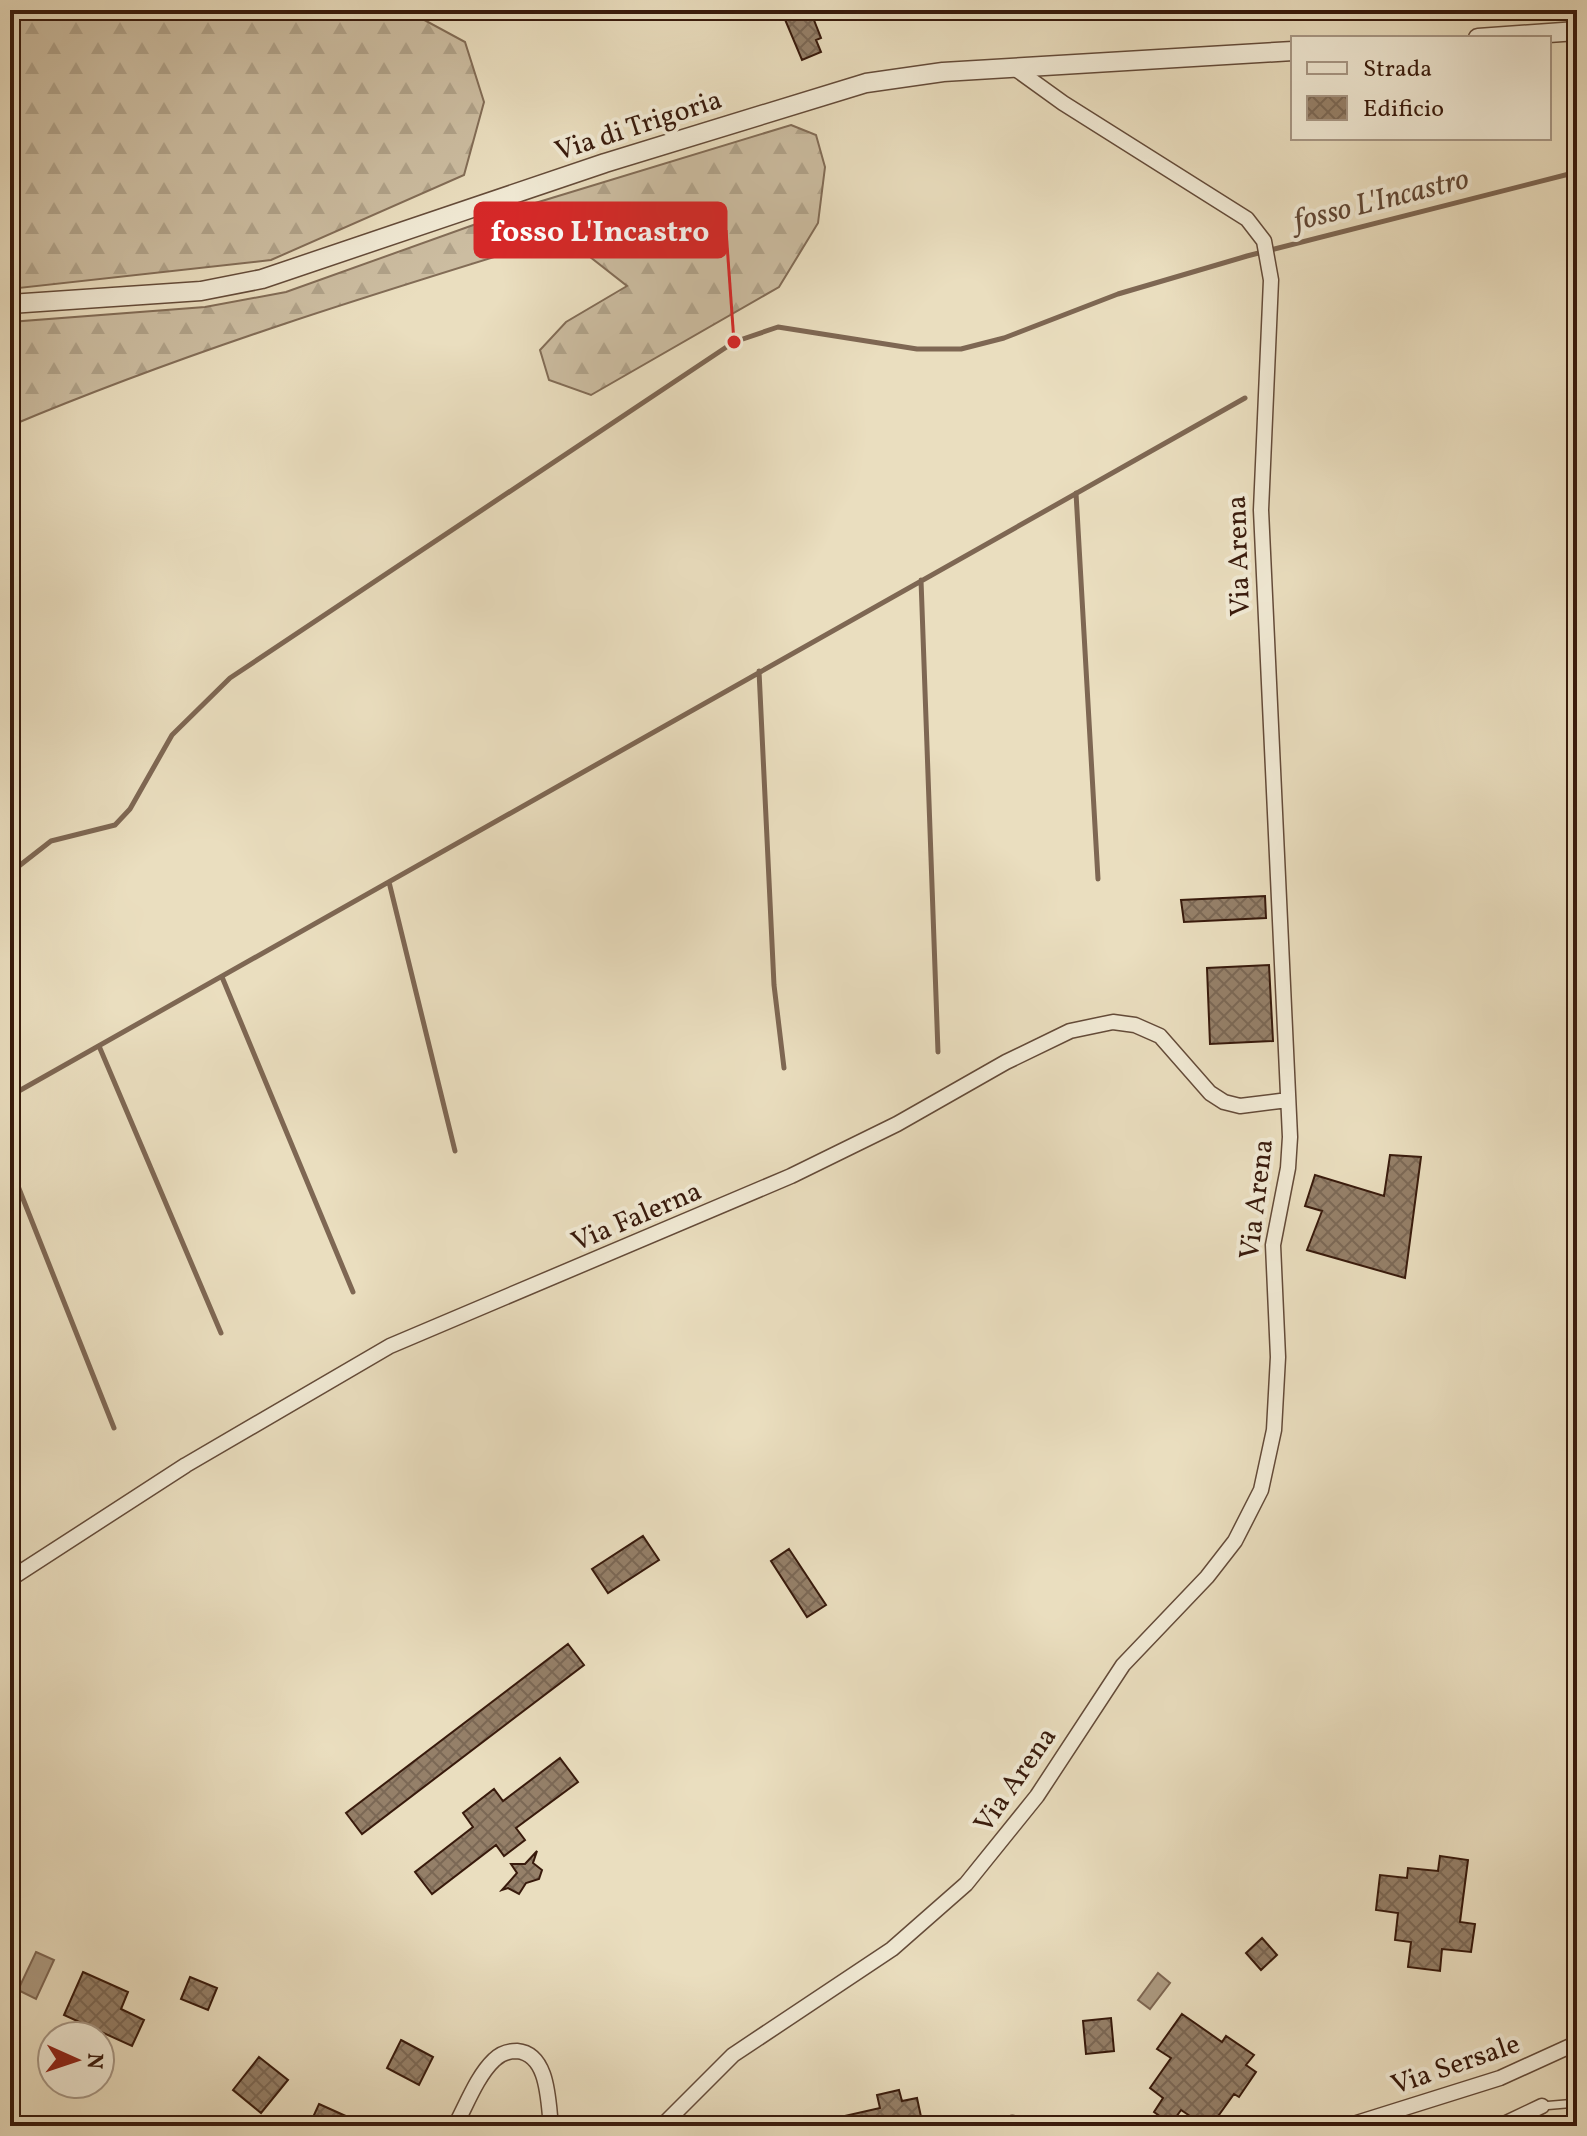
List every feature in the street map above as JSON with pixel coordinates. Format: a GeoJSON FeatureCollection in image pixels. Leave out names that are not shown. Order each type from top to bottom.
{"type":"FeatureCollection","features":[{"type":"Feature","properties":{"kind":"street"},"geometry":{"type":"LineString","coordinates":[[1506,36],[1577,31]]}},
{"type":"Feature","properties":{"kind":"street","name":"Via di Trigoria"},"geometry":{"type":"LineString","coordinates":[[10,304],[201,291],[262,279],[605,163],[866,83],[1013,66],[1291,51]]}},
{"type":"Feature","properties":{"kind":"street","name":"Via Arena"},"geometry":{"type":"LineString","coordinates":[[662,2126],[733,2055],[892,1949],[966,1884],[1037,1796],[1123,1665],[1207,1577],[1248,1520],[1265,1478],[1277,1406],[1273,1245],[1289,1160],[1261,510],[1271,269],[1260,232],[1247,219],[1063,103],[1013,66]]}},
{"type":"Feature","properties":{"kind":"street","name":"Via Falerna"},"geometry":{"type":"LineString","coordinates":[[10,1579],[186,1465],[390,1346],[791,1176],[897,1124],[1006,1062],[1070,1031],[1113,1022],[1135,1025],[1160,1036],[1210,1093],[1224,1102],[1240,1106],[1288,1100]]}},
{"type":"Feature","properties":{"kind":"street","name":"Via Sersale"},"geometry":{"type":"LineString","coordinates":[[1347,2126],[1500,2078],[1577,2043]]}},
{"type":"Feature","properties":{"kind":"street"},"geometry":{"type":"LineString","coordinates":[[455,2126],[489,2066],[498,2057],[513,2051],[528,2054],[541,2069],[551,2126]]}},
{"type":"Feature","properties":{"kind":"street"},"geometry":{"type":"LineString","coordinates":[[1500,2126],[1542,2106]]}},
{"type":"Feature","properties":{"kind":"lane"},"geometry":{"type":"LineString","coordinates":[[1542,2106],[1577,2103]]}},
{"type":"Feature","properties":{"kind":"green space"},"geometry":{"type":"Polygon","coordinates":[[[10,10],[406,10],[465,42],[484,102],[464,175],[271,260],[10,289],[10,10]]]}},
{"type":"Feature","properties":{"kind":"green space"},"geometry":{"type":"Polygon","coordinates":[[[791,125],[816,135],[825,167],[818,223],[779,287],[591,395],[549,380],[540,350],[566,322],[627,286],[585,253],[572,233],[218,346],[10,426],[10,322],[205,307],[286,292],[532,204],[791,125]]]}},
{"type":"Feature","properties":{"kind":"shaded area"},"geometry":{"type":"Polygon","coordinates":[[[36,1952],[54,1960],[36,1999],[18,1990],[36,1952]]]}},
{"type":"Feature","properties":{"kind":"shaded area"},"geometry":{"type":"Polygon","coordinates":[[[1158,1973],[1170,1983],[1150,2009],[1138,2000],[1158,1973]]]}},
{"type":"Feature","properties":{"kind":"building"},"geometry":{"type":"Polygon","coordinates":[[[781,10],[810,10],[821,38],[816,40],[821,52],[802,60],[781,10]]]}},
{"type":"Feature","properties":{"kind":"building"},"geometry":{"type":"Polygon","coordinates":[[[1265,896],[1266,918],[1184,922],[1181,900],[1265,896]]]}},
{"type":"Feature","properties":{"kind":"building"},"geometry":{"type":"Polygon","coordinates":[[[1269,965],[1273,1041],[1210,1044],[1207,968],[1269,965]]]}},
{"type":"Feature","properties":{"kind":"building"},"geometry":{"type":"Polygon","coordinates":[[[1390,1155],[1421,1157],[1405,1278],[1307,1250],[1322,1211],[1305,1206],[1315,1175],[1384,1196],[1390,1155]]]}},
{"type":"Feature","properties":{"kind":"building"},"geometry":{"type":"Polygon","coordinates":[[[643,1536],[659,1560],[608,1593],[592,1569],[643,1536]]]}},
{"type":"Feature","properties":{"kind":"building"},"geometry":{"type":"Polygon","coordinates":[[[789,1549],[826,1605],[807,1617],[771,1561],[789,1549]]]}},
{"type":"Feature","properties":{"kind":"building"},"geometry":{"type":"Polygon","coordinates":[[[568,1644],[584,1665],[362,1834],[346,1813],[568,1644]]]}},
{"type":"Feature","properties":{"kind":"building"},"geometry":{"type":"Polygon","coordinates":[[[560,1758],[578,1782],[516,1828],[525,1840],[504,1856],[496,1845],[432,1894],[415,1872],[473,1827],[463,1813],[494,1789],[503,1801],[560,1758]]]}},
{"type":"Feature","properties":{"kind":"building"},"geometry":{"type":"Polygon","coordinates":[[[537,1851],[533,1863],[542,1870],[539,1879],[526,1883],[519,1894],[508,1888],[502,1890],[517,1873],[511,1864],[525,1864],[537,1851]]]}},
{"type":"Feature","properties":{"kind":"building"},"geometry":{"type":"Polygon","coordinates":[[[1440,1856],[1468,1860],[1460,1922],[1475,1924],[1471,1952],[1442,1949],[1440,1971],[1408,1967],[1411,1942],[1395,1940],[1398,1913],[1376,1910],[1380,1875],[1407,1878],[1408,1868],[1438,1871],[1440,1856]]]}},
{"type":"Feature","properties":{"kind":"building"},"geometry":{"type":"Polygon","coordinates":[[[1262,1938],[1277,1955],[1261,1970],[1246,1953],[1262,1938]]]}},
{"type":"Feature","properties":{"kind":"building"},"geometry":{"type":"Polygon","coordinates":[[[83,1972],[128,1992],[121,2009],[144,2020],[132,2046],[116,2039],[116,2020],[75,2020],[64,2015],[83,1972]]]}},
{"type":"Feature","properties":{"kind":"building"},"geometry":{"type":"Polygon","coordinates":[[[190,1977],[217,1988],[208,2010],[181,1999],[190,1977]]]}},
{"type":"Feature","properties":{"kind":"building"},"geometry":{"type":"Polygon","coordinates":[[[1182,2014],[1222,2042],[1226,2036],[1254,2055],[1246,2065],[1256,2072],[1239,2097],[1234,2094],[1211,2126],[1205,2126],[1181,2110],[1171,2124],[1154,2112],[1163,2098],[1150,2088],[1171,2058],[1157,2049],[1182,2014]]]}},
{"type":"Feature","properties":{"kind":"building"},"geometry":{"type":"Polygon","coordinates":[[[1111,2018],[1114,2051],[1086,2054],[1083,2021],[1111,2018]]]}},
{"type":"Feature","properties":{"kind":"building"},"geometry":{"type":"Polygon","coordinates":[[[401,2040],[433,2057],[419,2085],[387,2068],[401,2040]]]}},
{"type":"Feature","properties":{"kind":"building"},"geometry":{"type":"Polygon","coordinates":[[[259,2057],[288,2080],[261,2113],[233,2090],[259,2057]]]}},
{"type":"Feature","properties":{"kind":"building"},"geometry":{"type":"Polygon","coordinates":[[[899,2090],[902,2101],[917,2098],[923,2126],[828,2126],[827,2120],[880,2108],[877,2095],[899,2090]]]}},
{"type":"Feature","properties":{"kind":"building"},"geometry":{"type":"Polygon","coordinates":[[[319,2104],[368,2126],[309,2126],[319,2104]]]}},
{"type":"Feature","properties":{"kind":"waterway"},"geometry":{"type":"LineString","coordinates":[[1122,13],[1126,10]]}},
{"type":"Feature","properties":{"kind":"waterway","name":"fosso L'Incastro"},"geometry":{"type":"LineString","coordinates":[[10,873],[51,841],[115,825],[130,809],[172,735],[230,678],[734,342],[778,327],[917,349],[961,349],[1004,338],[1118,294],[1247,256],[1577,172]]}},
{"type":"Feature","properties":{"kind":"waterway"},"geometry":{"type":"LineString","coordinates":[[10,1096],[1245,398]]}},
{"type":"Feature","properties":{"kind":"waterway"},"geometry":{"type":"LineString","coordinates":[[1076,493],[1098,879]]}},
{"type":"Feature","properties":{"kind":"waterway"},"geometry":{"type":"LineString","coordinates":[[921,580],[938,1052]]}},
{"type":"Feature","properties":{"kind":"waterway"},"geometry":{"type":"LineString","coordinates":[[759,671],[774,985],[784,1068]]}},
{"type":"Feature","properties":{"kind":"waterway"},"geometry":{"type":"LineString","coordinates":[[389,882],[455,1151]]}},
{"type":"Feature","properties":{"kind":"waterway"},"geometry":{"type":"LineString","coordinates":[[222,977],[353,1292]]}},
{"type":"Feature","properties":{"kind":"waterway"},"geometry":{"type":"LineString","coordinates":[[99,1046],[221,1333]]}},
{"type":"Feature","properties":{"kind":"waterway"},"geometry":{"type":"LineString","coordinates":[[10,1166],[114,1428]]}},
{"type":"Feature","properties":{"kind":"waterway"},"geometry":{"type":"LineString","coordinates":[[10,1503],[16,1520]]}},
{"type":"Feature","properties":{"kind":"place","name":"fosso L'Incastro"},"geometry":{"type":"Point","coordinates":[734,342]}}]}
